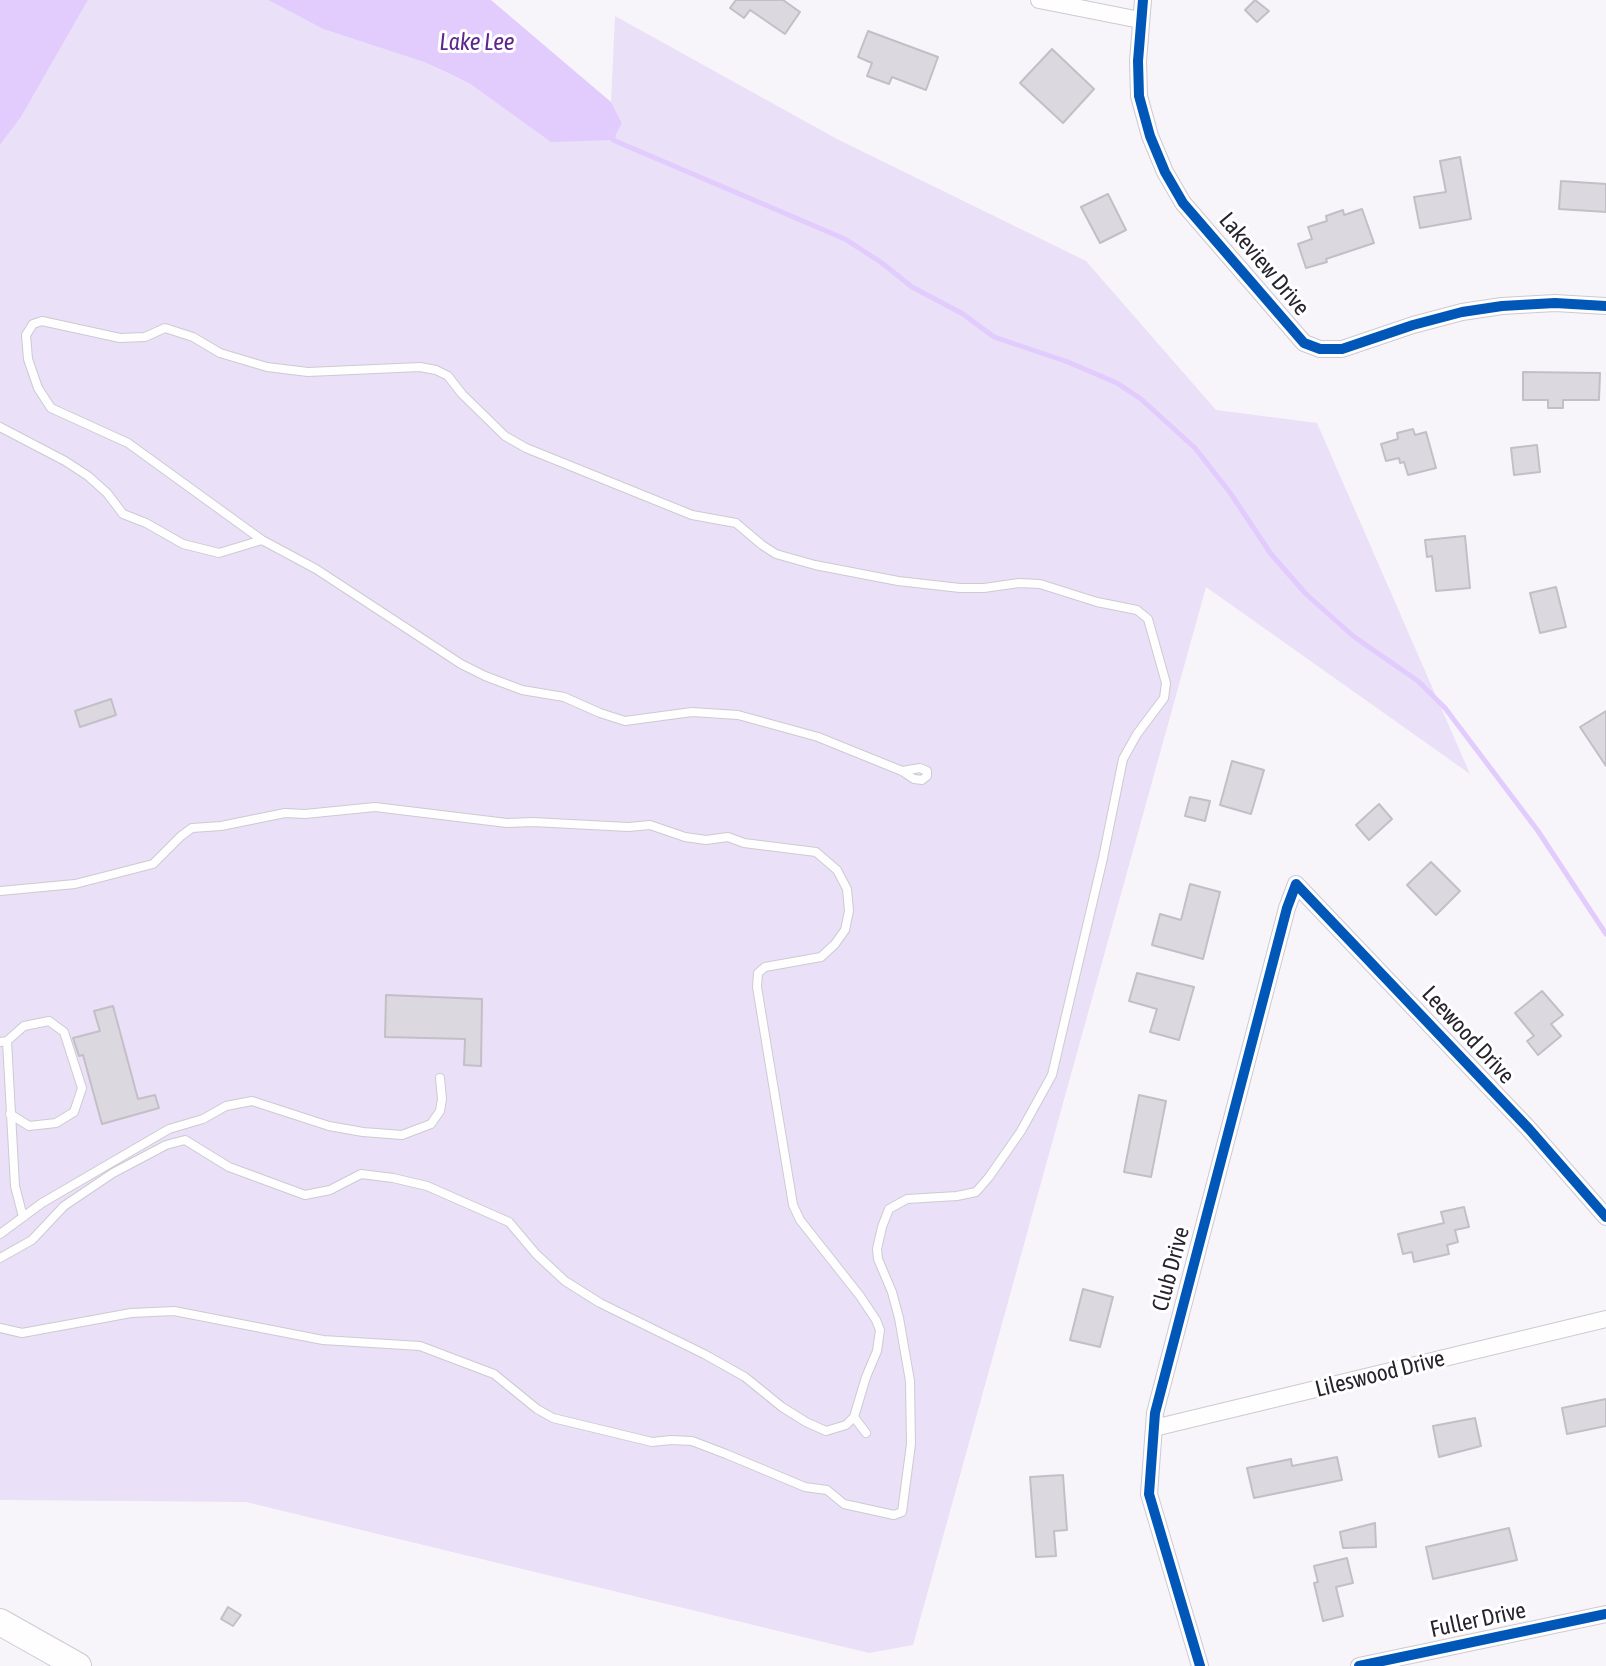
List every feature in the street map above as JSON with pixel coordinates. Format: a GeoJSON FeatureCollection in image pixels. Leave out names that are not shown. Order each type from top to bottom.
{"type":"FeatureCollection","features":[{"type":"Feature","properties":{"kind":"highway"},"geometry":{"type":"LineString","coordinates":[[0,1622],[63,1660]]}},
{"type":"Feature","properties":{"kind":"street"},"geometry":{"type":"LineString","coordinates":[[1039,0],[1140,20]]}},
{"type":"Feature","properties":{"kind":"street","name":"Lakeview Drive"},"geometry":{"type":"LineString","coordinates":[[1143,0],[1140,20],[1139,96],[1150,136],[1165,172],[1183,203],[1304,343],[1320,349],[1342,349],[1450,315],[1502,306],[1555,303],[1606,306]]}},
{"type":"Feature","properties":{"kind":"street","name":"Leewood Drive"},"geometry":{"type":"LineString","coordinates":[[1296,884],[1529,1129],[1606,1217]]}},
{"type":"Feature","properties":{"kind":"street","name":"Club Drive"},"geometry":{"type":"LineString","coordinates":[[1200,1666],[1149,1494],[1154,1428],[1287,908],[1296,884]]}},
{"type":"Feature","properties":{"kind":"street","name":"Lileswood Drive"},"geometry":{"type":"LineString","coordinates":[[1154,1428],[1606,1319]]}},
{"type":"Feature","properties":{"kind":"street","name":"Fuller Drive"},"geometry":{"type":"LineString","coordinates":[[1359,1666],[1606,1615]]}},
{"type":"Feature","properties":{"kind":"lane"},"geometry":{"type":"LineString","coordinates":[[0,1328],[22,1334],[131,1313],[174,1311],[323,1340],[420,1346],[494,1374],[537,1409],[553,1418],[652,1442],[692,1441],[805,1488],[827,1490],[844,1504],[894,1515],[902,1512],[908,1475],[911,1400],[900,1318],[878,1259],[877,1249],[882,1227],[889,1209],[907,1199],[976,1192],[1021,1131],[1052,1075],[1123,760],[1137,734],[1164,698],[1166,683],[1148,619],[1137,610],[1097,602],[1040,584],[960,588],[910,583],[815,565],[776,554],[736,523],[692,515],[526,448],[505,436],[462,394],[448,376],[436,370],[420,367],[308,372],[267,367],[220,353],[193,337],[165,328],[145,337],[120,338],[42,321],[33,324],[26,335],[28,359],[38,388],[51,408],[128,443],[262,540],[316,569],[461,664],[510,685],[564,697],[625,721],[692,712],[738,715],[818,737],[902,771]]}},
{"type":"Feature","properties":{"kind":"lane"},"geometry":{"type":"LineString","coordinates":[[0,427],[88,476],[107,493],[122,514],[146,523],[183,544],[219,553],[262,540]]}},
{"type":"Feature","properties":{"kind":"lane"},"geometry":{"type":"LineString","coordinates":[[0,891],[75,884],[153,864],[192,828],[285,813],[305,814],[374,807],[507,823],[628,827],[650,825],[685,837],[706,840],[728,837],[744,843],[816,852],[837,870],[847,889],[849,911],[845,930],[821,957],[765,967],[758,973],[757,987],[793,1205],[800,1220],[860,1296],[880,1330],[877,1351],[854,1417],[846,1425],[826,1431],[782,1407],[745,1377],[600,1303],[565,1281],[536,1254],[509,1222],[427,1186],[393,1178],[361,1174],[330,1190],[304,1195],[229,1167],[185,1140],[166,1144],[113,1173],[64,1206],[32,1240],[0,1258]]}},
{"type":"Feature","properties":{"kind":"lane"},"geometry":{"type":"LineString","coordinates":[[10,1114],[29,1126],[56,1124],[74,1112],[82,1088],[64,1032],[49,1021],[24,1026],[4,1042],[15,1186],[23,1217]]}},
{"type":"Feature","properties":{"kind":"lane"},"geometry":{"type":"LineString","coordinates":[[0,1234],[42,1203],[169,1129],[203,1119],[226,1106],[252,1101],[329,1126],[402,1135],[431,1124],[440,1111],[440,1078]]}},
{"type":"Feature","properties":{"kind":"lane"},"geometry":{"type":"LineString","coordinates":[[854,1417],[866,1433]]}},
{"type":"Feature","properties":{"kind":"shaded area"},"geometry":{"type":"Polygon","coordinates":[[[88,0],[268,0],[323,29],[424,62],[472,85],[613,140],[622,123],[611,102],[615,16],[837,139],[1086,261],[1216,410],[1317,423],[1470,774],[1206,587],[913,1645],[869,1653],[246,1502],[0,1500],[0,145],[21,117],[88,0]]]}},
{"type":"Feature","properties":{"kind":"water"},"geometry":{"type":"Polygon","coordinates":[[[0,0],[88,0],[21,117],[0,145],[0,0]]]}},
{"type":"Feature","properties":{"kind":"water","name":"Lake Lee"},"geometry":{"type":"Polygon","coordinates":[[[268,0],[491,0],[611,102],[622,123],[613,140],[551,142],[472,85],[424,62],[323,29],[268,0]]]}},
{"type":"Feature","properties":{"kind":"building"},"geometry":{"type":"Polygon","coordinates":[[[736,0],[783,0],[800,12],[785,34],[750,10],[744,18],[730,8],[736,0]]]}},
{"type":"Feature","properties":{"kind":"building"},"geometry":{"type":"Polygon","coordinates":[[[1255,0],[1269,11],[1257,22],[1245,10],[1255,0]]]}},
{"type":"Feature","properties":{"kind":"building"},"geometry":{"type":"Polygon","coordinates":[[[868,31],[938,57],[926,90],[892,77],[889,84],[867,76],[872,63],[858,57],[868,31]]]}},
{"type":"Feature","properties":{"kind":"building"},"geometry":{"type":"Polygon","coordinates":[[[1052,49],[1094,89],[1063,123],[1020,83],[1052,49]]]}},
{"type":"Feature","properties":{"kind":"building"},"geometry":{"type":"Polygon","coordinates":[[[1460,157],[1471,219],[1420,228],[1414,197],[1446,192],[1440,161],[1460,157]]]}},
{"type":"Feature","properties":{"kind":"building"},"geometry":{"type":"Polygon","coordinates":[[[1561,181],[1606,184],[1606,212],[1559,209],[1561,181]]]}},
{"type":"Feature","properties":{"kind":"building"},"geometry":{"type":"Polygon","coordinates":[[[1108,194],[1126,230],[1100,243],[1081,207],[1108,194]]]}},
{"type":"Feature","properties":{"kind":"building"},"geometry":{"type":"Polygon","coordinates":[[[1362,209],[1374,243],[1306,268],[1298,244],[1312,239],[1308,227],[1327,221],[1326,216],[1343,210],[1344,215],[1362,209]]]}},
{"type":"Feature","properties":{"kind":"building"},"geometry":{"type":"Polygon","coordinates":[[[1523,372],[1600,373],[1599,400],[1563,400],[1563,408],[1548,408],[1548,400],[1523,400],[1523,372]]]}},
{"type":"Feature","properties":{"kind":"building"},"geometry":{"type":"Polygon","coordinates":[[[1413,429],[1415,435],[1426,432],[1436,468],[1408,475],[1404,462],[1400,463],[1399,458],[1386,461],[1381,444],[1398,439],[1397,433],[1413,429]]]}},
{"type":"Feature","properties":{"kind":"building"},"geometry":{"type":"Polygon","coordinates":[[[1537,445],[1540,472],[1514,475],[1511,448],[1537,445]]]}},
{"type":"Feature","properties":{"kind":"building"},"geometry":{"type":"Polygon","coordinates":[[[1465,536],[1470,588],[1436,591],[1432,556],[1427,557],[1425,540],[1465,536]]]}},
{"type":"Feature","properties":{"kind":"building"},"geometry":{"type":"Polygon","coordinates":[[[1556,587],[1566,627],[1540,633],[1530,593],[1556,587]]]}},
{"type":"Feature","properties":{"kind":"building"},"geometry":{"type":"Polygon","coordinates":[[[111,699],[116,715],[80,727],[75,711],[111,699]]]}},
{"type":"Feature","properties":{"kind":"building"},"geometry":{"type":"Polygon","coordinates":[[[1606,711],[1606,766],[1580,727],[1606,711]]]}},
{"type":"Feature","properties":{"kind":"building"},"geometry":{"type":"Polygon","coordinates":[[[1232,761],[1264,770],[1251,814],[1220,805],[1232,761]]]}},
{"type":"Feature","properties":{"kind":"building"},"geometry":{"type":"Polygon","coordinates":[[[1190,797],[1210,801],[1205,821],[1185,816],[1190,797]]]}},
{"type":"Feature","properties":{"kind":"building"},"geometry":{"type":"Polygon","coordinates":[[[1379,804],[1392,819],[1369,840],[1356,825],[1379,804]]]}},
{"type":"Feature","properties":{"kind":"building"},"geometry":{"type":"Polygon","coordinates":[[[1431,862],[1460,891],[1436,915],[1407,885],[1431,862]]]}},
{"type":"Feature","properties":{"kind":"building"},"geometry":{"type":"Polygon","coordinates":[[[1190,884],[1220,892],[1203,959],[1152,945],[1160,914],[1181,920],[1190,884]]]}},
{"type":"Feature","properties":{"kind":"building"},"geometry":{"type":"Polygon","coordinates":[[[1137,973],[1194,987],[1179,1040],[1150,1032],[1157,1009],[1129,1001],[1137,973]]]}},
{"type":"Feature","properties":{"kind":"building"},"geometry":{"type":"Polygon","coordinates":[[[1542,991],[1563,1015],[1551,1024],[1561,1036],[1538,1055],[1527,1041],[1534,1036],[1515,1013],[1542,991]]]}},
{"type":"Feature","properties":{"kind":"building"},"geometry":{"type":"Polygon","coordinates":[[[386,995],[482,999],[481,1066],[464,1065],[465,1039],[385,1037],[386,995]]]}},
{"type":"Feature","properties":{"kind":"building"},"geometry":{"type":"Polygon","coordinates":[[[113,1006],[138,1099],[155,1095],[159,1108],[102,1124],[83,1055],[79,1056],[73,1038],[100,1031],[94,1011],[113,1006]]]}},
{"type":"Feature","properties":{"kind":"building"},"geometry":{"type":"Polygon","coordinates":[[[1139,1095],[1166,1101],[1151,1177],[1124,1172],[1139,1095]]]}},
{"type":"Feature","properties":{"kind":"building"},"geometry":{"type":"Polygon","coordinates":[[[1464,1207],[1469,1227],[1455,1230],[1458,1242],[1447,1245],[1449,1254],[1414,1262],[1412,1252],[1403,1254],[1398,1234],[1444,1223],[1441,1212],[1464,1207]]]}},
{"type":"Feature","properties":{"kind":"building"},"geometry":{"type":"Polygon","coordinates":[[[1083,1289],[1113,1297],[1100,1347],[1070,1340],[1083,1289]]]}},
{"type":"Feature","properties":{"kind":"building"},"geometry":{"type":"Polygon","coordinates":[[[1606,1399],[1606,1426],[1567,1434],[1562,1408],[1606,1399]]]}},
{"type":"Feature","properties":{"kind":"building"},"geometry":{"type":"Polygon","coordinates":[[[1475,1418],[1481,1446],[1439,1457],[1433,1426],[1475,1418]]]}},
{"type":"Feature","properties":{"kind":"building"},"geometry":{"type":"Polygon","coordinates":[[[1337,1457],[1342,1480],[1254,1498],[1247,1468],[1291,1459],[1292,1466],[1337,1457]]]}},
{"type":"Feature","properties":{"kind":"building"},"geometry":{"type":"Polygon","coordinates":[[[1063,1475],[1067,1530],[1054,1531],[1056,1556],[1036,1557],[1030,1477],[1063,1475]]]}},
{"type":"Feature","properties":{"kind":"building"},"geometry":{"type":"Polygon","coordinates":[[[1375,1523],[1376,1547],[1343,1548],[1340,1532],[1375,1523]]]}},
{"type":"Feature","properties":{"kind":"building"},"geometry":{"type":"Polygon","coordinates":[[[1509,1528],[1517,1560],[1433,1579],[1426,1547],[1509,1528]]]}},
{"type":"Feature","properties":{"kind":"building"},"geometry":{"type":"Polygon","coordinates":[[[1347,1558],[1353,1583],[1336,1587],[1343,1616],[1323,1621],[1314,1583],[1318,1582],[1314,1566],[1347,1558]]]}},
{"type":"Feature","properties":{"kind":"building"},"geometry":{"type":"Polygon","coordinates":[[[228,1607],[241,1615],[233,1626],[221,1619],[228,1607]]]}},
{"type":"Feature","properties":{"kind":"waterway"},"geometry":{"type":"LineString","coordinates":[[613,136],[613,140],[845,239],[912,287],[963,314],[994,337],[1068,362],[1117,383],[1141,399],[1195,448],[1231,494],[1271,554],[1306,594],[1353,636],[1418,681],[1445,708],[1538,831],[1606,934]]}},
{"type":"Feature","properties":{"kind":"cycle path"},"geometry":{"type":"LineString","coordinates":[[1143,0],[1138,61],[1139,96],[1150,136],[1165,172],[1183,203],[1304,343],[1320,349],[1342,349],[1413,325],[1462,312],[1502,306],[1555,303],[1606,306]]}},
{"type":"Feature","properties":{"kind":"cycle path"},"geometry":{"type":"LineString","coordinates":[[1200,1666],[1149,1494],[1155,1413],[1287,908],[1296,884],[1529,1129],[1606,1217]]}},
{"type":"Feature","properties":{"kind":"cycle path"},"geometry":{"type":"LineString","coordinates":[[1359,1666],[1606,1614]]}}]}
